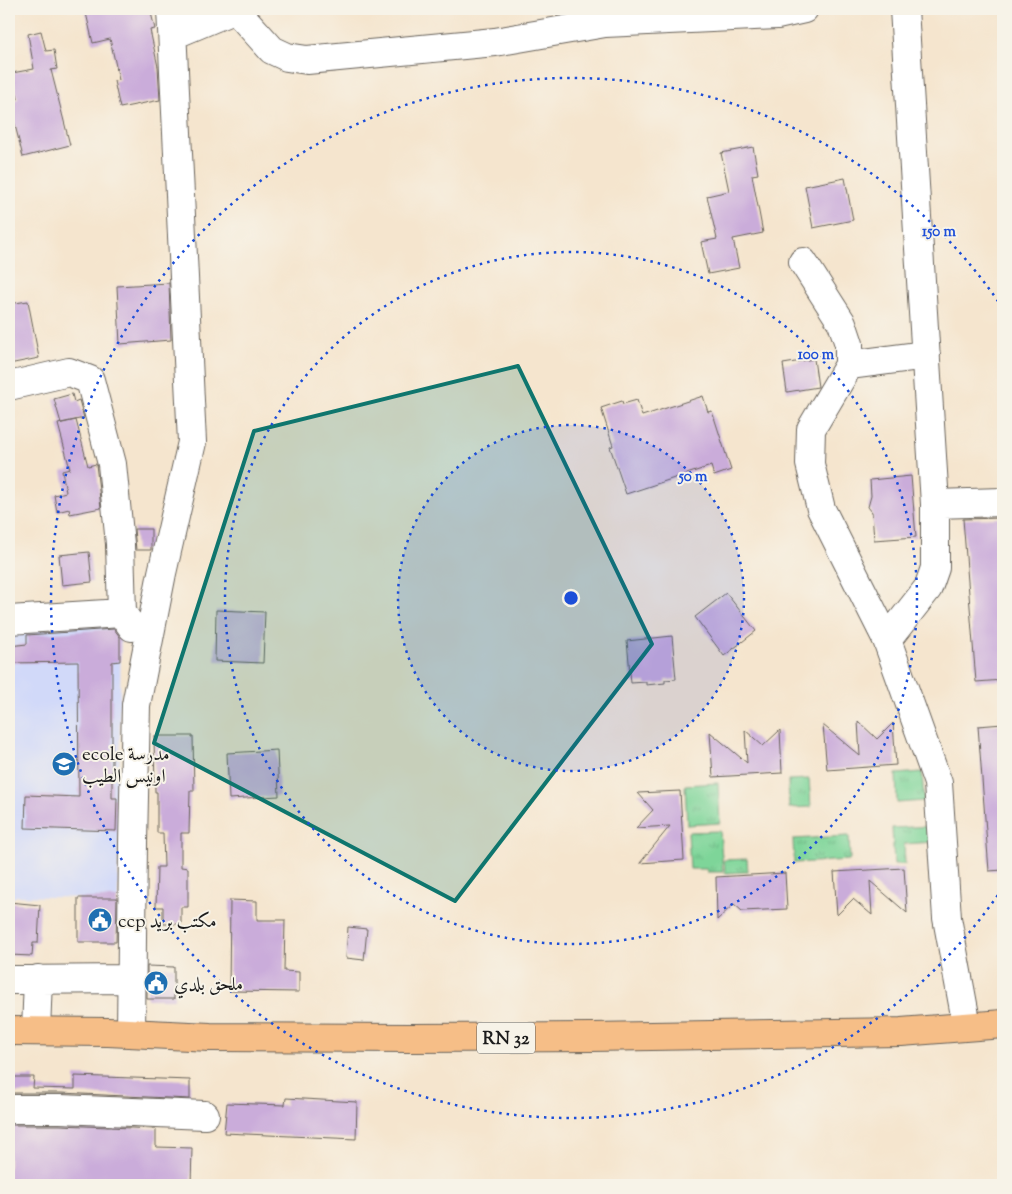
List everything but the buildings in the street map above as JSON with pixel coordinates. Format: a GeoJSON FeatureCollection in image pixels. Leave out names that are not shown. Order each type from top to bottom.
{"type":"FeatureCollection","features":[{"type":"Feature","properties":{"kind":"main road","name":"RN 32"},"geometry":{"type":"LineString","coordinates":[[9,1032],[131,1033],[210,1037],[562,1037],[901,1032],[1003,1024]]}},
{"type":"Feature","properties":{"kind":"street"},"geometry":{"type":"LineString","coordinates":[[131,1033],[136,705],[162,573],[192,442],[172,22],[237,9],[272,50],[287,57],[307,60],[495,42],[605,23],[777,14],[804,9]]}},
{"type":"Feature","properties":{"kind":"street"},"geometry":{"type":"LineString","coordinates":[[887,640],[928,588],[935,568],[936,504],[904,9]]}},
{"type":"Feature","properties":{"kind":"street"},"geometry":{"type":"LineString","coordinates":[[803,262],[842,323],[849,344],[849,365],[811,429],[810,464],[821,508],[887,640],[938,783],[947,918],[967,1026]]}},
{"type":"Feature","properties":{"kind":"street"},"geometry":{"type":"LineString","coordinates":[[849,365],[926,355]]}},
{"type":"Feature","properties":{"kind":"street"},"geometry":{"type":"LineString","coordinates":[[9,386],[69,372],[90,380],[112,464],[120,544],[122,613],[146,651]]}},
{"type":"Feature","properties":{"kind":"street"},"geometry":{"type":"LineString","coordinates":[[936,504],[1003,502]]}},
{"type":"Feature","properties":{"kind":"street"},"geometry":{"type":"LineString","coordinates":[[9,620],[122,613]]}},
{"type":"Feature","properties":{"kind":"street"},"geometry":{"type":"LineString","coordinates":[[9,980],[38,978],[131,979]]}},
{"type":"Feature","properties":{"kind":"street"},"geometry":{"type":"LineString","coordinates":[[36,1031],[38,978]]}},
{"type":"Feature","properties":{"kind":"street"},"geometry":{"type":"LineString","coordinates":[[9,1109],[205,1114]]}},
{"type":"Feature","properties":{"kind":"highlighted area"},"geometry":{"type":"Polygon","coordinates":[[[518,366],[652,644],[455,901],[154,743],[254,431],[518,366]]]}},
{"type":"Feature","properties":{"kind":"shaded area","name":"ecole مدرسة اونيس الطيب"},"geometry":{"type":"Polygon","coordinates":[[[121,622],[118,899],[17,896],[9,900],[9,632],[121,622]]]}},
{"type":"Feature","properties":{"kind":"green space"},"geometry":{"type":"Polygon","coordinates":[[[922,772],[924,801],[897,803],[896,774],[922,772]]]}},
{"type":"Feature","properties":{"kind":"green space"},"geometry":{"type":"Polygon","coordinates":[[[809,779],[811,807],[789,808],[788,780],[809,779]]]}},
{"type":"Feature","properties":{"kind":"green space"},"geometry":{"type":"Polygon","coordinates":[[[718,783],[720,823],[687,825],[685,785],[718,783]]]}},
{"type":"Feature","properties":{"kind":"green space"},"geometry":{"type":"Polygon","coordinates":[[[933,826],[934,842],[904,844],[905,864],[894,864],[892,828],[933,826]]]}},
{"type":"Feature","properties":{"kind":"green space"},"geometry":{"type":"Polygon","coordinates":[[[720,831],[723,872],[690,869],[688,832],[720,831]]]}},
{"type":"Feature","properties":{"kind":"green space"},"geometry":{"type":"Polygon","coordinates":[[[849,836],[850,860],[794,863],[793,839],[849,836]]]}},
{"type":"Feature","properties":{"kind":"green space"},"geometry":{"type":"Polygon","coordinates":[[[747,859],[748,872],[725,873],[724,860],[747,859]]]}},
{"type":"Feature","properties":{"kind":"place","name":"ecole مدرسة اونيس الطيب"},"geometry":{"type":"Point","coordinates":[64,764]}},
{"type":"Feature","properties":{"kind":"place","name":"ccp مكتب بريد"},"geometry":{"type":"Point","coordinates":[100,920]}},
{"type":"Feature","properties":{"kind":"place","name":"ملحق بلدي"},"geometry":{"type":"Point","coordinates":[156,983]}}]}
